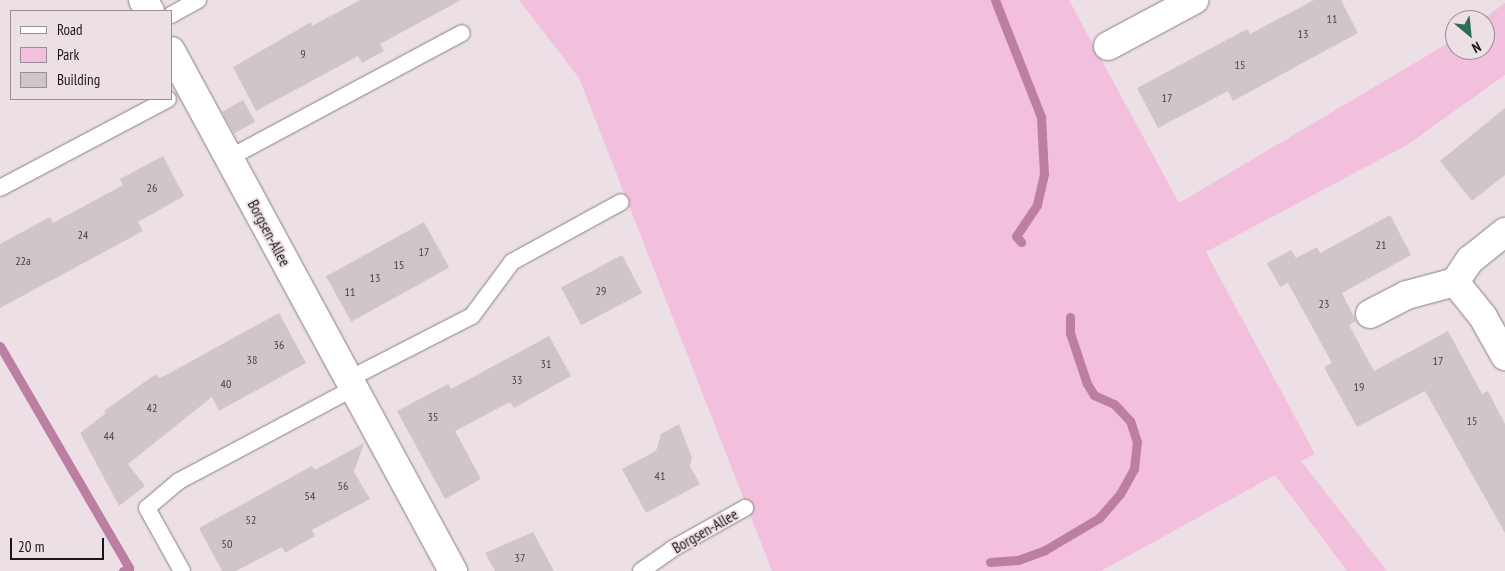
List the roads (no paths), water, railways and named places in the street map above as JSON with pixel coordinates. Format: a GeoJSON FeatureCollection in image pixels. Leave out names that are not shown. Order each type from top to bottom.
{"type":"FeatureCollection","features":[{"type":"Feature","properties":{"kind":"street"},"geometry":{"type":"LineString","coordinates":[[1108,46],[1194,0]]}},
{"type":"Feature","properties":{"kind":"street","name":"Borgsen-Allee"},"geometry":{"type":"LineString","coordinates":[[172,60],[176,94],[229,158],[453,571]]}},
{"type":"Feature","properties":{"kind":"street"},"geometry":{"type":"LineString","coordinates":[[1370,314],[1408,295],[1454,282],[1470,260],[1505,232]]}},
{"type":"Feature","properties":{"kind":"street"},"geometry":{"type":"LineString","coordinates":[[1454,282],[1483,317],[1505,356]]}},
{"type":"Feature","properties":{"kind":"lane"},"geometry":{"type":"LineString","coordinates":[[172,13],[198,0]]}},
{"type":"Feature","properties":{"kind":"lane"},"geometry":{"type":"LineString","coordinates":[[229,158],[462,33]]}},
{"type":"Feature","properties":{"kind":"lane"},"geometry":{"type":"LineString","coordinates":[[0,188],[165,100]]}},
{"type":"Feature","properties":{"kind":"lane"},"geometry":{"type":"LineString","coordinates":[[182,571],[147,508],[179,481],[472,316],[512,262],[621,202]]}},
{"type":"Feature","properties":{"kind":"lane","name":"Borgsen-Allee"},"geometry":{"type":"LineString","coordinates":[[641,571],[672,549],[745,508]]}},
{"type":"Feature","properties":{"kind":"waterway"},"geometry":{"type":"LineString","coordinates":[[995,0],[1041,117],[1044,174],[1037,205],[1016,236],[1021,242]]}},
{"type":"Feature","properties":{"kind":"waterway"},"geometry":{"type":"LineString","coordinates":[[990,562],[1018,560],[1045,550],[1099,518],[1120,494],[1134,469],[1137,442],[1130,421],[1114,404],[1094,395],[1087,384],[1070,333],[1070,317]]}},
{"type":"Feature","properties":{"kind":"waterway"},"geometry":{"type":"LineString","coordinates":[[0,346],[129,568],[123,571]]}}]}
